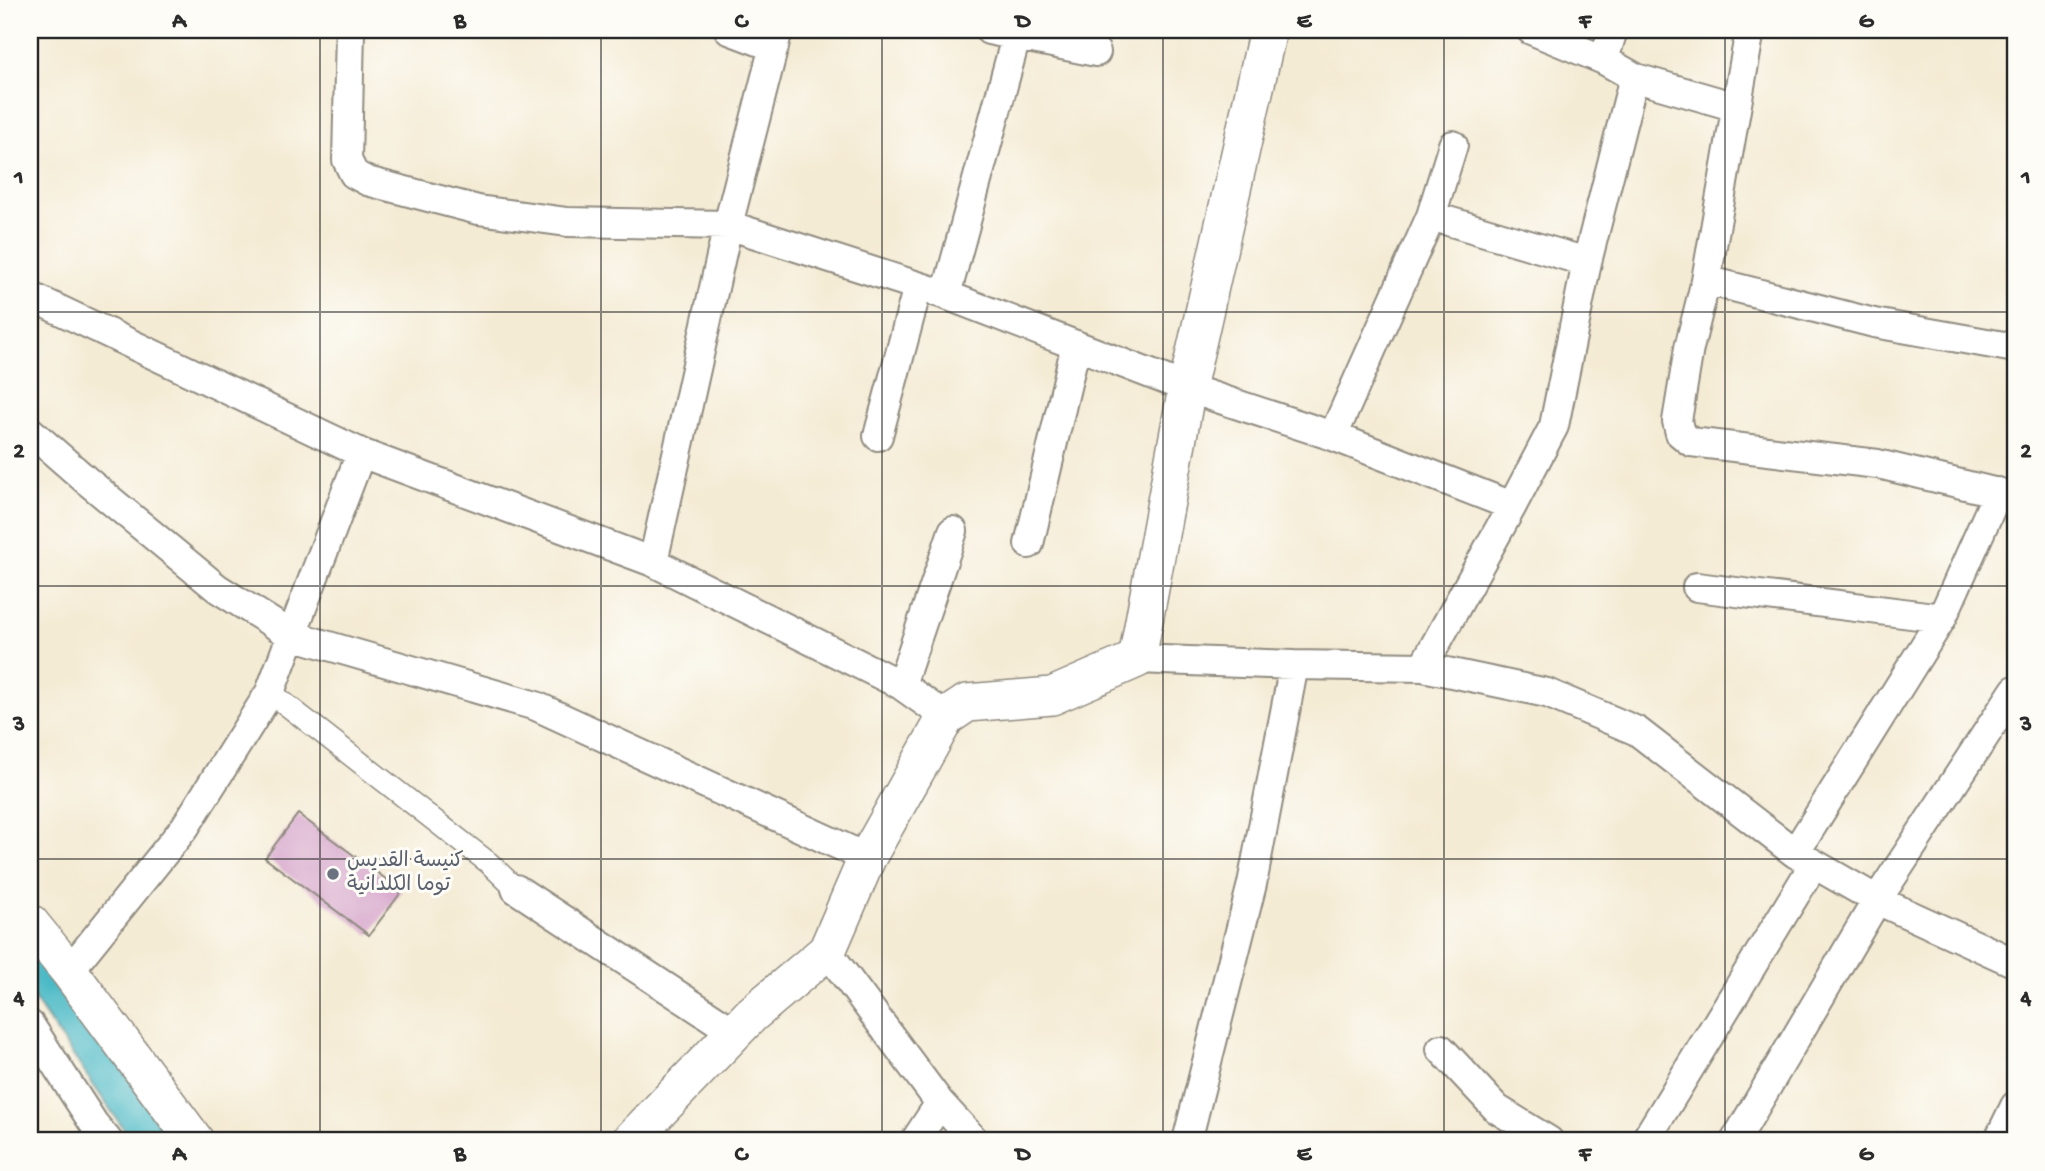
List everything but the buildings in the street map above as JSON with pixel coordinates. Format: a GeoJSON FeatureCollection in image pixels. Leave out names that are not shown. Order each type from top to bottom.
{"type":"FeatureCollection","features":[{"type":"Feature","properties":{"kind":"street"},"geometry":{"type":"LineString","coordinates":[[350,30],[347,160],[354,174],[367,181],[478,210],[566,222],[728,225],[946,295],[1187,388],[1333,436],[1512,506]]}},
{"type":"Feature","properties":{"kind":"street"},"geometry":{"type":"LineString","coordinates":[[653,562],[728,225],[776,38],[729,30]]}},
{"type":"Feature","properties":{"kind":"street"},"geometry":{"type":"LineString","coordinates":[[1137,659],[1187,388],[1268,30]]}},
{"type":"Feature","properties":{"kind":"street"},"geometry":{"type":"LineString","coordinates":[[1531,30],[1604,60],[1634,77],[1736,107]]}},
{"type":"Feature","properties":{"kind":"street"},"geometry":{"type":"LineString","coordinates":[[1604,60],[1613,30]]}},
{"type":"Feature","properties":{"kind":"street"},"geometry":{"type":"LineString","coordinates":[[1645,1141],[1942,618],[2006,495],[1878,464],[1691,442],[1680,433],[1677,421],[1689,348],[1706,280],[1751,30]]}},
{"type":"Feature","properties":{"kind":"street"},"geometry":{"type":"LineString","coordinates":[[946,295],[1008,31],[1096,52]]}},
{"type":"Feature","properties":{"kind":"street"},"geometry":{"type":"LineString","coordinates":[[1423,667],[1554,426],[1587,262],[1634,77]]}},
{"type":"Feature","properties":{"kind":"street"},"geometry":{"type":"LineString","coordinates":[[1333,436],[1431,216],[1452,145]]}},
{"type":"Feature","properties":{"kind":"street"},"geometry":{"type":"LineString","coordinates":[[1431,216],[1587,262]]}},
{"type":"Feature","properties":{"kind":"street"},"geometry":{"type":"LineString","coordinates":[[1706,280],[1874,323],[2015,348]]}},
{"type":"Feature","properties":{"kind":"street"},"geometry":{"type":"LineString","coordinates":[[878,436],[918,286]]}},
{"type":"Feature","properties":{"kind":"street"},"geometry":{"type":"LineString","coordinates":[[30,296],[361,453],[653,562],[901,685],[946,717]]}},
{"type":"Feature","properties":{"kind":"street"},"geometry":{"type":"LineString","coordinates":[[1029,544],[1076,345]]}},
{"type":"Feature","properties":{"kind":"street"},"geometry":{"type":"LineString","coordinates":[[30,431],[217,589],[290,635],[536,706],[867,858]]}},
{"type":"Feature","properties":{"kind":"street"},"geometry":{"type":"LineString","coordinates":[[69,971],[185,827],[270,692],[361,453]]}},
{"type":"Feature","properties":{"kind":"street"},"geometry":{"type":"LineString","coordinates":[[901,685],[953,531]]}},
{"type":"Feature","properties":{"kind":"street"},"geometry":{"type":"LineString","coordinates":[[1697,587],[1942,618]]}},
{"type":"Feature","properties":{"kind":"street"},"geometry":{"type":"LineString","coordinates":[[630,1141],[751,1015],[827,951],[867,858],[946,717],[967,703],[1052,696],[1137,659],[1294,665],[1403,665],[1547,692],[1637,731],[1804,859],[1877,900],[2015,963]]}},
{"type":"Feature","properties":{"kind":"street"},"geometry":{"type":"LineString","coordinates":[[1187,1141],[1252,884],[1294,665]]}},
{"type":"Feature","properties":{"kind":"street"},"geometry":{"type":"LineString","coordinates":[[1735,1141],[1877,900],[2015,690]]}},
{"type":"Feature","properties":{"kind":"street"},"geometry":{"type":"LineString","coordinates":[[270,692],[489,863],[516,889],[734,1032]]}},
{"type":"Feature","properties":{"kind":"street"},"geometry":{"type":"LineString","coordinates":[[30,923],[69,971],[195,1141]]}},
{"type":"Feature","properties":{"kind":"street"},"geometry":{"type":"LineString","coordinates":[[827,951],[940,1103],[975,1141]]}},
{"type":"Feature","properties":{"kind":"street"},"geometry":{"type":"LineString","coordinates":[[30,1025],[94,1124],[108,1141]]}},
{"type":"Feature","properties":{"kind":"street"},"geometry":{"type":"LineString","coordinates":[[1441,1049],[1497,1110],[1549,1141]]}},
{"type":"Feature","properties":{"kind":"street"},"geometry":{"type":"LineString","coordinates":[[915,1141],[940,1103]]}},
{"type":"Feature","properties":{"kind":"street"},"geometry":{"type":"LineString","coordinates":[[1998,1141],[2015,1106]]}},
{"type":"Feature","properties":{"kind":"water"},"geometry":{"type":"Polygon","coordinates":[[[30,951],[180,1141],[132,1141],[30,993],[30,951]]]}},
{"type":"Feature","properties":{"kind":"place","name":"كنيسة القديس توما الكلدانية"},"geometry":{"type":"Point","coordinates":[333,874]}}]}
